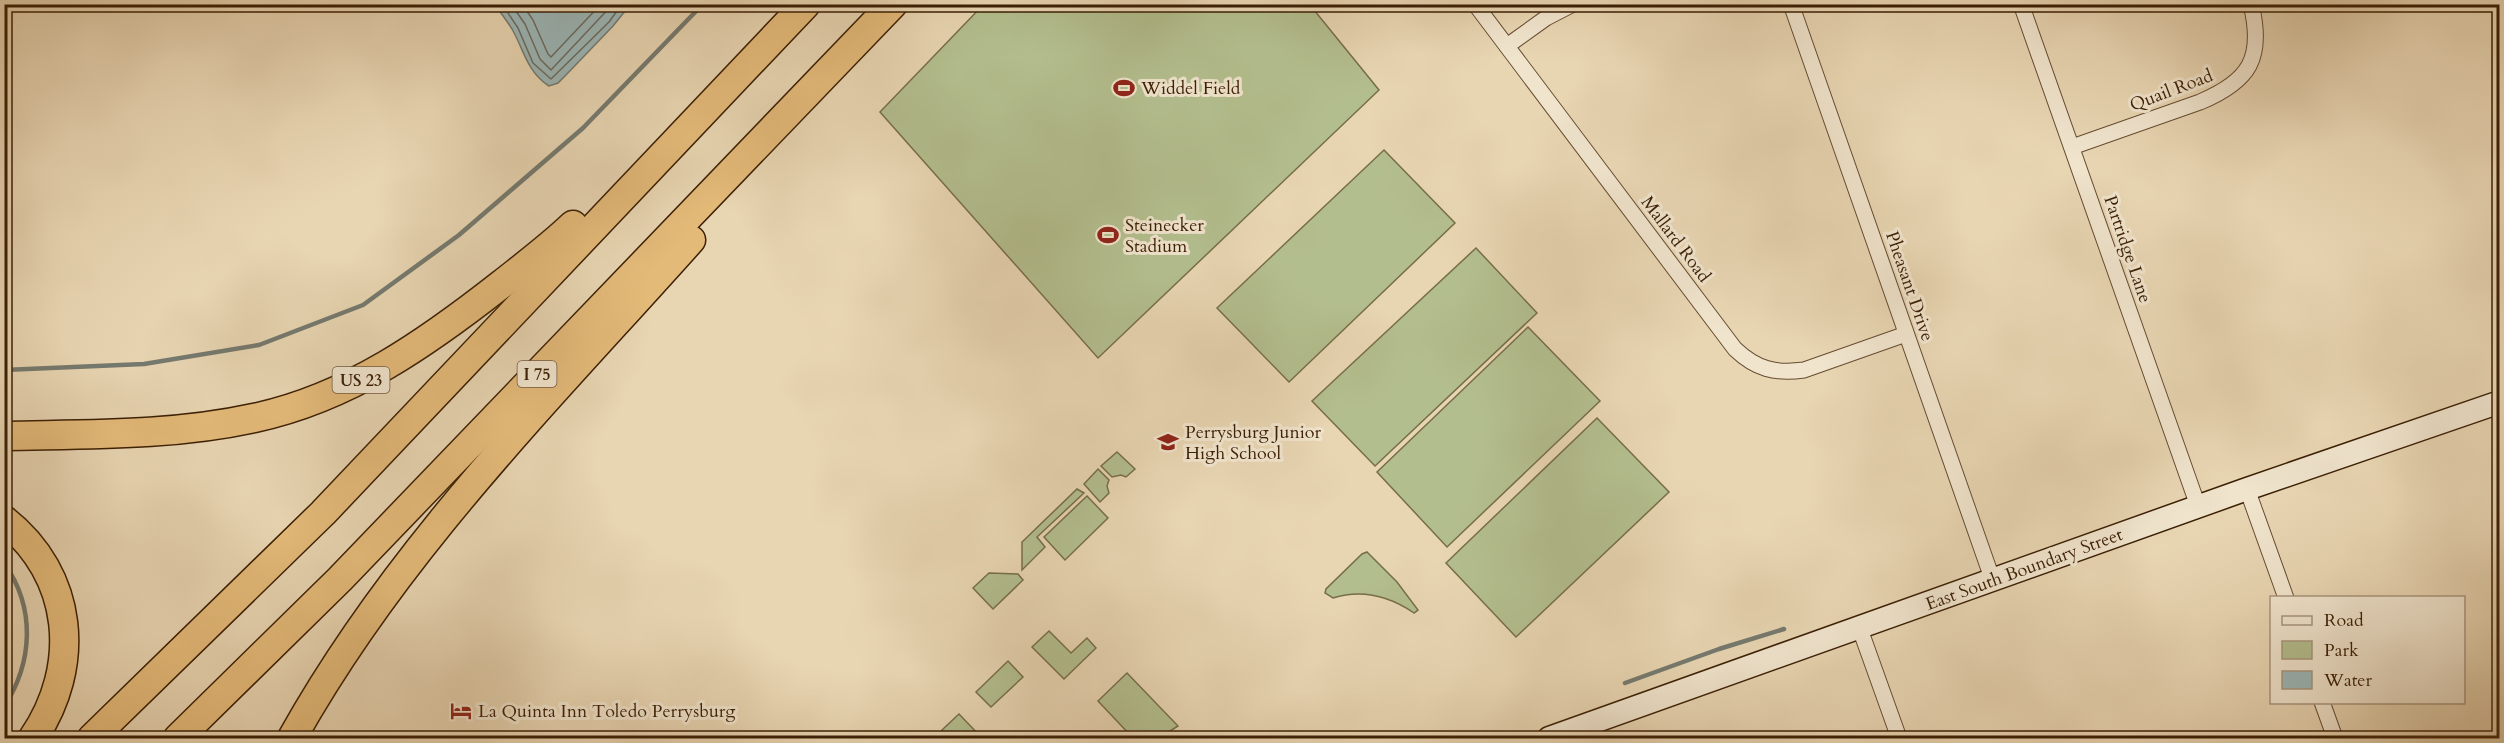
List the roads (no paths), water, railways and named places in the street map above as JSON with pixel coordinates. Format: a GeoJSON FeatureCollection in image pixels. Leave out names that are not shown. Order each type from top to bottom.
{"type":"FeatureCollection","features":[{"type":"Feature","properties":{"kind":"highway"},"geometry":{"type":"LineString","coordinates":[[92,738],[323,513],[806,4]]}},
{"type":"Feature","properties":{"kind":"highway","name":"I 75"},"geometry":{"type":"LineString","coordinates":[[178,738],[340,579],[892,4]]}},
{"type":"Feature","properties":{"kind":"highway"},"geometry":{"type":"LineString","coordinates":[[292,738],[355,635],[438,525],[756,169],[897,4]]}},
{"type":"Feature","properties":{"kind":"highway","name":"US 23"},"geometry":{"type":"LineString","coordinates":[[4,436],[172,430],[214,425],[265,415],[335,392],[373,374],[417,348],[562,236],[606,193],[653,163]]}},
{"type":"Feature","properties":{"kind":"highway"},"geometry":{"type":"LineString","coordinates":[[4,520],[23,534],[36,550],[47,568],[62,608],[64,629],[62,671],[49,711],[33,738]]}},
{"type":"Feature","properties":{"kind":"street","name":"Mallard Road"},"geometry":{"type":"LineString","coordinates":[[1475,4],[1735,349],[1745,358],[1765,370],[1790,372],[1804,370],[1906,334]]}},
{"type":"Feature","properties":{"kind":"street"},"geometry":{"type":"LineString","coordinates":[[1507,46],[1546,18],[1573,4]]}},
{"type":"Feature","properties":{"kind":"street","name":"Pheasant Drive"},"geometry":{"type":"LineString","coordinates":[[1791,4],[1993,581]]}},
{"type":"Feature","properties":{"kind":"street","name":"Partridge Lane"},"geometry":{"type":"LineString","coordinates":[[2020,4],[2198,507]]}},
{"type":"Feature","properties":{"kind":"street","name":"Quail Road"},"geometry":{"type":"LineString","coordinates":[[2072,147],[2200,102],[2220,94],[2237,82],[2248,69],[2255,49],[2251,4]]}},
{"type":"Feature","properties":{"kind":"street","name":"East South Boundary Street"},"geometry":{"type":"LineString","coordinates":[[1550,738],[2247,489],[2499,402]]}},
{"type":"Feature","properties":{"kind":"street"},"geometry":{"type":"LineString","coordinates":[[2247,489],[2286,596]]}},
{"type":"Feature","properties":{"kind":"street"},"geometry":{"type":"LineString","coordinates":[[1860,629],[1899,738]]}},
{"type":"Feature","properties":{"kind":"street"},"geometry":{"type":"LineString","coordinates":[[2323,704],[2335,738]]}},
{"type":"Feature","properties":{"kind":"water"},"geometry":{"type":"Polygon","coordinates":[[[495,5],[630,5],[558,83],[549,86],[531,67],[512,29],[495,5]]]}},
{"type":"Feature","properties":{"kind":"waterway"},"geometry":{"type":"LineString","coordinates":[[4,370],[144,364],[259,345],[363,305],[459,235],[583,128],[703,4]]}},
{"type":"Feature","properties":{"kind":"waterway"},"geometry":{"type":"LineString","coordinates":[[4,563],[22,598],[27,635],[21,672],[4,707]]}},
{"type":"Feature","properties":{"kind":"waterway"},"geometry":{"type":"LineString","coordinates":[[1625,683],[1719,649],[1784,629]]}},
{"type":"Feature","properties":{"kind":"place","name":"Widdel Field"},"geometry":{"type":"Point","coordinates":[1124,88]}},
{"type":"Feature","properties":{"kind":"place","name":"Steinecker Stadium"},"geometry":{"type":"Point","coordinates":[1108,235]}},
{"type":"Feature","properties":{"kind":"place","name":"Perrysburg Junior High School"},"geometry":{"type":"Point","coordinates":[1168,442]}},
{"type":"Feature","properties":{"kind":"place","name":"La Quinta Inn Toledo Perrysburg"},"geometry":{"type":"Point","coordinates":[461,711]}}]}
